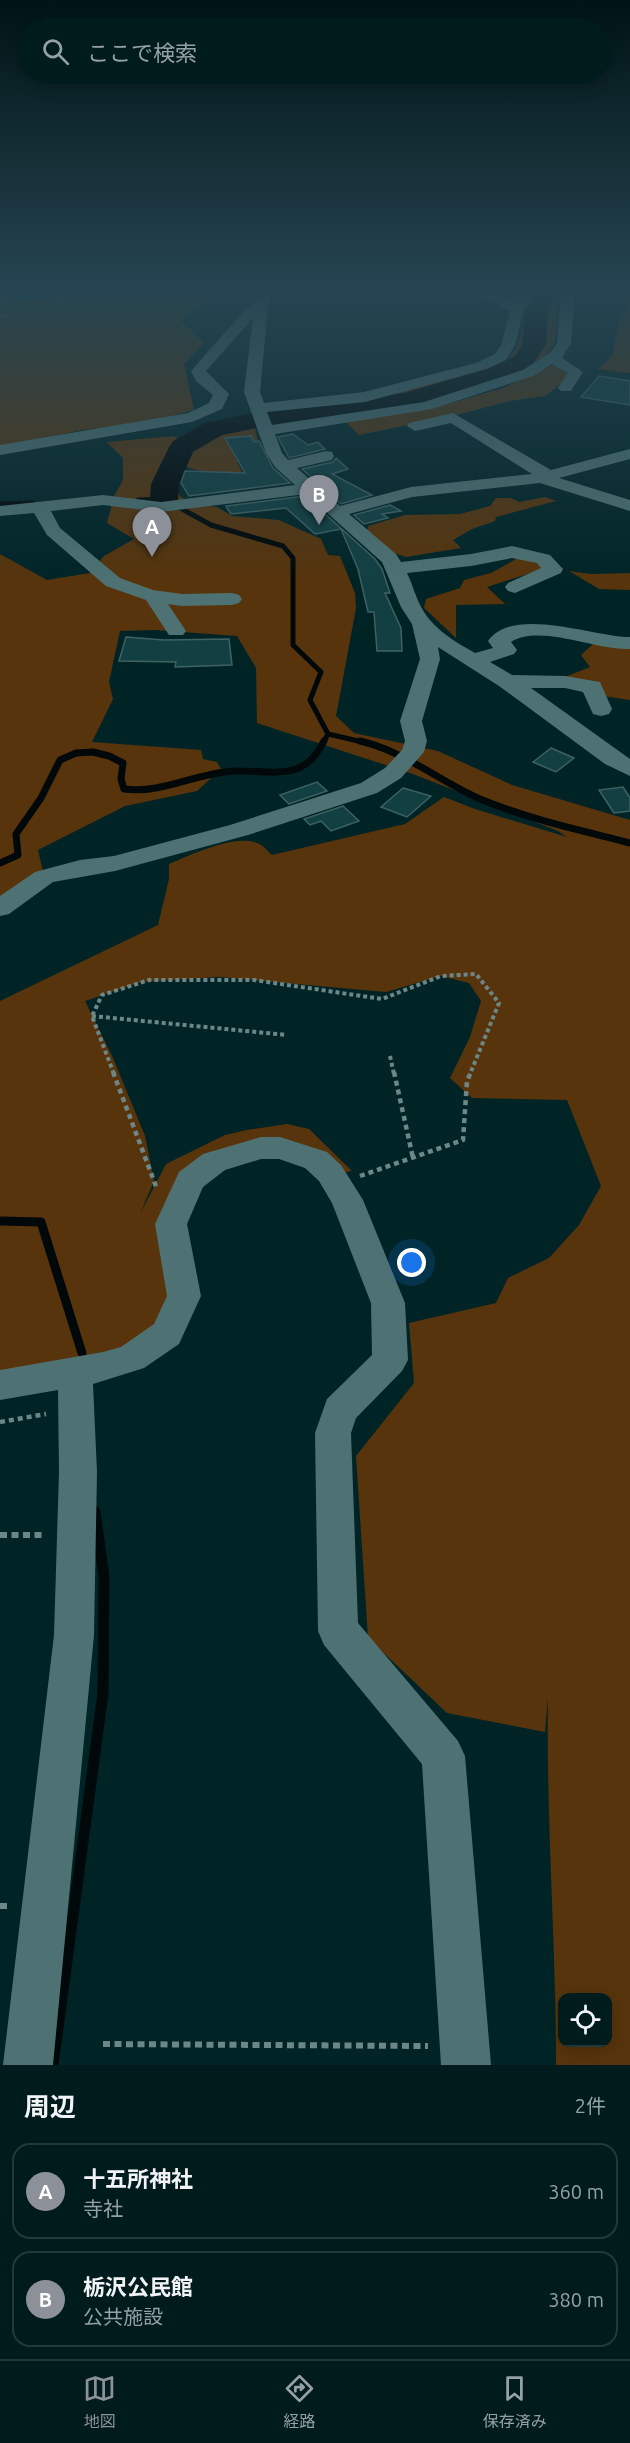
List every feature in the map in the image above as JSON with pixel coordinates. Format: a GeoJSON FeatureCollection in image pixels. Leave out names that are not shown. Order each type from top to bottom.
{"type":"FeatureCollection","features":[{"type":"Feature","properties":{"kind":"street"},"geometry":{"type":"LineString","coordinates":[[0,450],[98,435],[201,415],[216,406],[221,394],[215,389]]}},
{"type":"Feature","properties":{"kind":"street"},"geometry":{"type":"LineString","coordinates":[[252,389],[280,470],[310,488],[398,568],[413,612],[422,623],[456,652],[507,681],[596,749],[630,769]]}},
{"type":"Feature","properties":{"kind":"street"},"geometry":{"type":"LineString","coordinates":[[261,420],[393,389]]}},
{"type":"Feature","properties":{"kind":"street"},"geometry":{"type":"LineString","coordinates":[[261,420],[426,406],[479,389]]}},
{"type":"Feature","properties":{"kind":"street"},"geometry":{"type":"LineString","coordinates":[[397,430],[453,418],[545,474],[541,478]]}},
{"type":"Feature","properties":{"kind":"street"},"geometry":{"type":"LineString","coordinates":[[336,512],[411,492],[541,478],[630,454]]}},
{"type":"Feature","properties":{"kind":"street"},"geometry":{"type":"LineString","coordinates":[[280,470],[326,456]]}},
{"type":"Feature","properties":{"kind":"street"},"geometry":{"type":"LineString","coordinates":[[541,478],[630,506]]}},
{"type":"Feature","properties":{"kind":"street"},"geometry":{"type":"LineString","coordinates":[[0,511],[103,500],[151,509],[310,488]]}},
{"type":"Feature","properties":{"kind":"street"},"geometry":{"type":"LineString","coordinates":[[40,507],[53,531],[113,582],[153,596],[182,600],[232,599]]}},
{"type":"Feature","properties":{"kind":"street"},"geometry":{"type":"LineString","coordinates":[[398,568],[471,560],[512,552],[543,559],[554,569],[515,587]]}},
{"type":"Feature","properties":{"kind":"street"},"geometry":{"type":"LineString","coordinates":[[153,596],[176,631]]}},
{"type":"Feature","properties":{"kind":"street"},"geometry":{"type":"LineString","coordinates":[[0,908],[44,877],[80,868],[116,863],[239,830],[369,788],[393,773],[413,752],[416,741],[411,721],[430,659],[422,623]]}},
{"type":"Feature","properties":{"kind":"street"},"geometry":{"type":"LineString","coordinates":[[471,661],[507,650],[498,641],[506,634],[523,632],[553,631],[602,641],[630,643]]}},
{"type":"Feature","properties":{"kind":"street"},"geometry":{"type":"LineString","coordinates":[[507,681],[565,682],[592,687],[601,709]]}},
{"type":"Feature","properties":{"kind":"street"},"geometry":{"type":"LineString","coordinates":[[0,1385],[76,1391],[167,1334],[184,1296],[171,1224],[190,1180],[214,1162],[243,1152],[270,1148],[316,1160],[330,1173],[347,1200],[388,1303],[390,1360],[340,1410],[333,1433],[338,1630],[443,1756],[466,2056]]}},
{"type":"Feature","properties":{"kind":"street"},"geometry":{"type":"LineString","coordinates":[[28,2065],[74,1635],[76,1391]]}},
{"type":"Feature","properties":{"kind":"path"},"geometry":{"type":"LineString","coordinates":[[171,1224],[92,1016],[102,995],[149,980],[254,980],[382,999],[441,976],[476,974],[499,1002],[467,1081],[463,1140],[337,1184]]}},
{"type":"Feature","properties":{"kind":"path"},"geometry":{"type":"LineString","coordinates":[[92,1016],[287,1035]]}},
{"type":"Feature","properties":{"kind":"path"},"geometry":{"type":"LineString","coordinates":[[390,1056],[413,1158]]}},
{"type":"Feature","properties":{"kind":"path"},"geometry":{"type":"LineString","coordinates":[[0,1422],[76,1391]]}},
{"type":"Feature","properties":{"kind":"path"},"geometry":{"type":"LineString","coordinates":[[0,1535],[76,1535]]}},
{"type":"Feature","properties":{"kind":"path"},"geometry":{"type":"LineString","coordinates":[[104,2044],[466,2056]]}},
{"type":"Feature","properties":{"kind":"shaded area"},"geometry":{"type":"Polygon","coordinates":[[[0,389],[190,389],[194,410],[139,424],[82,430],[0,448],[0,389]]]}},
{"type":"Feature","properties":{"kind":"shaded area"},"geometry":{"type":"Polygon","coordinates":[[[408,389],[474,389],[408,406],[272,425],[267,411],[408,389]]]}},
{"type":"Feature","properties":{"kind":"shaded area"},"geometry":{"type":"Polygon","coordinates":[[[498,389],[554,389],[545,396],[510,401],[453,416],[359,435],[346,422],[434,408],[498,389]]]}},
{"type":"Feature","properties":{"kind":"shaded area"},"geometry":{"type":"Polygon","coordinates":[[[254,424],[261,455],[237,463],[242,471],[229,478],[185,467],[199,436],[254,424]]]}},
{"type":"Feature","properties":{"kind":"shaded area"},"geometry":{"type":"Polygon","coordinates":[[[174,436],[193,446],[174,477],[175,487],[180,496],[192,504],[217,507],[232,516],[279,520],[321,539],[328,555],[340,556],[355,593],[356,608],[336,716],[354,733],[438,751],[512,785],[630,820],[630,2065],[556,2065],[548,1789],[548,1697],[545,1732],[447,1713],[368,1638],[356,1456],[414,1383],[409,1323],[496,1303],[508,1278],[549,1258],[579,1225],[601,1186],[567,1100],[472,1098],[450,1078],[470,1037],[481,1001],[469,983],[441,976],[386,992],[219,977],[142,982],[85,1001],[113,1058],[145,1136],[154,1181],[140,1214],[166,1164],[225,1135],[247,1130],[287,1124],[309,1129],[352,1171],[341,1173],[262,1146],[214,1162],[171,1224],[184,1296],[160,1338],[0,1385],[0,1001],[158,925],[169,879],[169,864],[228,842],[252,841],[272,855],[405,824],[444,797],[475,809],[567,837],[558,831],[413,774],[257,723],[256,668],[237,636],[155,630],[120,631],[109,682],[113,699],[92,742],[201,750],[203,759],[217,762],[221,769],[197,791],[125,806],[38,850],[44,876],[0,908],[0,554],[47,580],[90,573],[104,556],[134,539],[107,523],[114,496],[123,480],[123,458],[107,442],[174,436]]]}},
{"type":"Feature","properties":{"kind":"shaded area"},"geometry":{"type":"Polygon","coordinates":[[[545,497],[556,501],[496,517],[495,521],[472,529],[453,540],[461,548],[406,557],[391,552],[367,532],[368,526],[405,515],[460,514],[490,506],[496,498],[511,498],[519,502],[545,497]]]}},
{"type":"Feature","properties":{"kind":"shaded area"},"geometry":{"type":"Polygon","coordinates":[[[518,558],[540,563],[543,569],[487,587],[505,604],[456,605],[456,638],[424,608],[426,599],[460,588],[464,580],[491,573],[518,558]]]}},
{"type":"Feature","properties":{"kind":"shaded area"},"geometry":{"type":"Polygon","coordinates":[[[569,571],[590,574],[630,573],[630,590],[599,589],[569,571]]]}},
{"type":"Feature","properties":{"kind":"shaded area"},"geometry":{"type":"Polygon","coordinates":[[[594,643],[630,644],[630,700],[603,696],[565,677],[590,667],[581,655],[594,643]]]}},
{"type":"Feature","properties":{"kind":"building"},"geometry":{"type":"Polygon","coordinates":[[[588,389],[630,389],[630,405],[581,397],[588,389]]]}},
{"type":"Feature","properties":{"kind":"building"},"geometry":{"type":"Polygon","coordinates":[[[293,434],[308,445],[318,442],[325,449],[289,458],[278,437],[293,434]]]}},
{"type":"Feature","properties":{"kind":"building"},"geometry":{"type":"Polygon","coordinates":[[[251,436],[254,442],[259,441],[273,468],[290,483],[189,496],[181,483],[185,471],[245,473],[225,438],[251,436]]]}},
{"type":"Feature","properties":{"kind":"building"},"geometry":{"type":"Polygon","coordinates":[[[336,458],[348,469],[332,474],[372,495],[341,504],[302,469],[333,462],[336,458]]]}},
{"type":"Feature","properties":{"kind":"building"},"geometry":{"type":"Polygon","coordinates":[[[305,496],[375,559],[382,569],[390,593],[385,593],[401,628],[402,651],[377,651],[374,612],[368,612],[358,569],[341,529],[315,534],[286,508],[231,514],[226,506],[305,496]]]}},
{"type":"Feature","properties":{"kind":"building"},"geometry":{"type":"Polygon","coordinates":[[[390,505],[401,511],[382,514],[388,518],[364,524],[354,515],[390,505]]]}},
{"type":"Feature","properties":{"kind":"building"},"geometry":{"type":"Polygon","coordinates":[[[126,637],[164,640],[229,639],[232,665],[175,667],[176,662],[119,661],[126,637]]]}},
{"type":"Feature","properties":{"kind":"building"},"geometry":{"type":"Polygon","coordinates":[[[551,748],[574,758],[556,772],[533,762],[551,748]]]}},
{"type":"Feature","properties":{"kind":"building"},"geometry":{"type":"Polygon","coordinates":[[[317,782],[327,791],[289,804],[280,795],[317,782]]]}},
{"type":"Feature","properties":{"kind":"building"},"geometry":{"type":"Polygon","coordinates":[[[623,787],[630,798],[630,811],[614,813],[599,790],[623,787]]]}},
{"type":"Feature","properties":{"kind":"building"},"geometry":{"type":"Polygon","coordinates":[[[403,788],[431,796],[407,817],[381,807],[403,788]]]}},
{"type":"Feature","properties":{"kind":"building"},"geometry":{"type":"Polygon","coordinates":[[[343,806],[359,821],[331,831],[321,821],[310,825],[304,819],[343,806]]]}},
{"type":"Feature","properties":{"kind":"waterway"},"geometry":{"type":"LineString","coordinates":[[164,499],[165,484],[182,447],[214,429],[262,419],[405,400],[445,389]]}},
{"type":"Feature","properties":{"kind":"waterway"},"geometry":{"type":"LineString","coordinates":[[138,500],[164,499],[211,525],[283,546],[293,558],[293,645],[321,672],[310,700],[328,734]]}},
{"type":"Feature","properties":{"kind":"waterway"},"geometry":{"type":"LineString","coordinates":[[0,504],[33,503]]}},
{"type":"Feature","properties":{"kind":"waterway"},"geometry":{"type":"LineString","coordinates":[[323,743],[328,734]]}},
{"type":"Feature","properties":{"kind":"waterway"},"geometry":{"type":"LineString","coordinates":[[328,734],[365,742]]}},
{"type":"Feature","properties":{"kind":"waterway"},"geometry":{"type":"LineString","coordinates":[[0,863],[18,855],[16,834],[41,798],[60,760],[76,753],[93,752],[123,763],[121,779],[124,789],[138,790],[234,771],[275,772],[299,768],[311,760],[324,741]]}},
{"type":"Feature","properties":{"kind":"waterway"},"geometry":{"type":"LineString","coordinates":[[360,741],[365,742]]}},
{"type":"Feature","properties":{"kind":"waterway"},"geometry":{"type":"LineString","coordinates":[[365,742],[392,752],[465,792],[498,806],[554,824],[630,843]]}},
{"type":"Feature","properties":{"kind":"waterway"},"geometry":{"type":"LineString","coordinates":[[0,1221],[41,1222],[82,1353]]}},
{"type":"Feature","properties":{"kind":"waterway"},"geometry":{"type":"LineString","coordinates":[[53,2065],[103,1693],[104,1577],[95,1512]]}},
{"type":"Feature","properties":{"kind":"place","name":"栃沢公民館"},"geometry":{"type":"Point","coordinates":[319,525]}},
{"type":"Feature","properties":{"kind":"place","name":"十五所神社"},"geometry":{"type":"Point","coordinates":[152,557]}}]}
